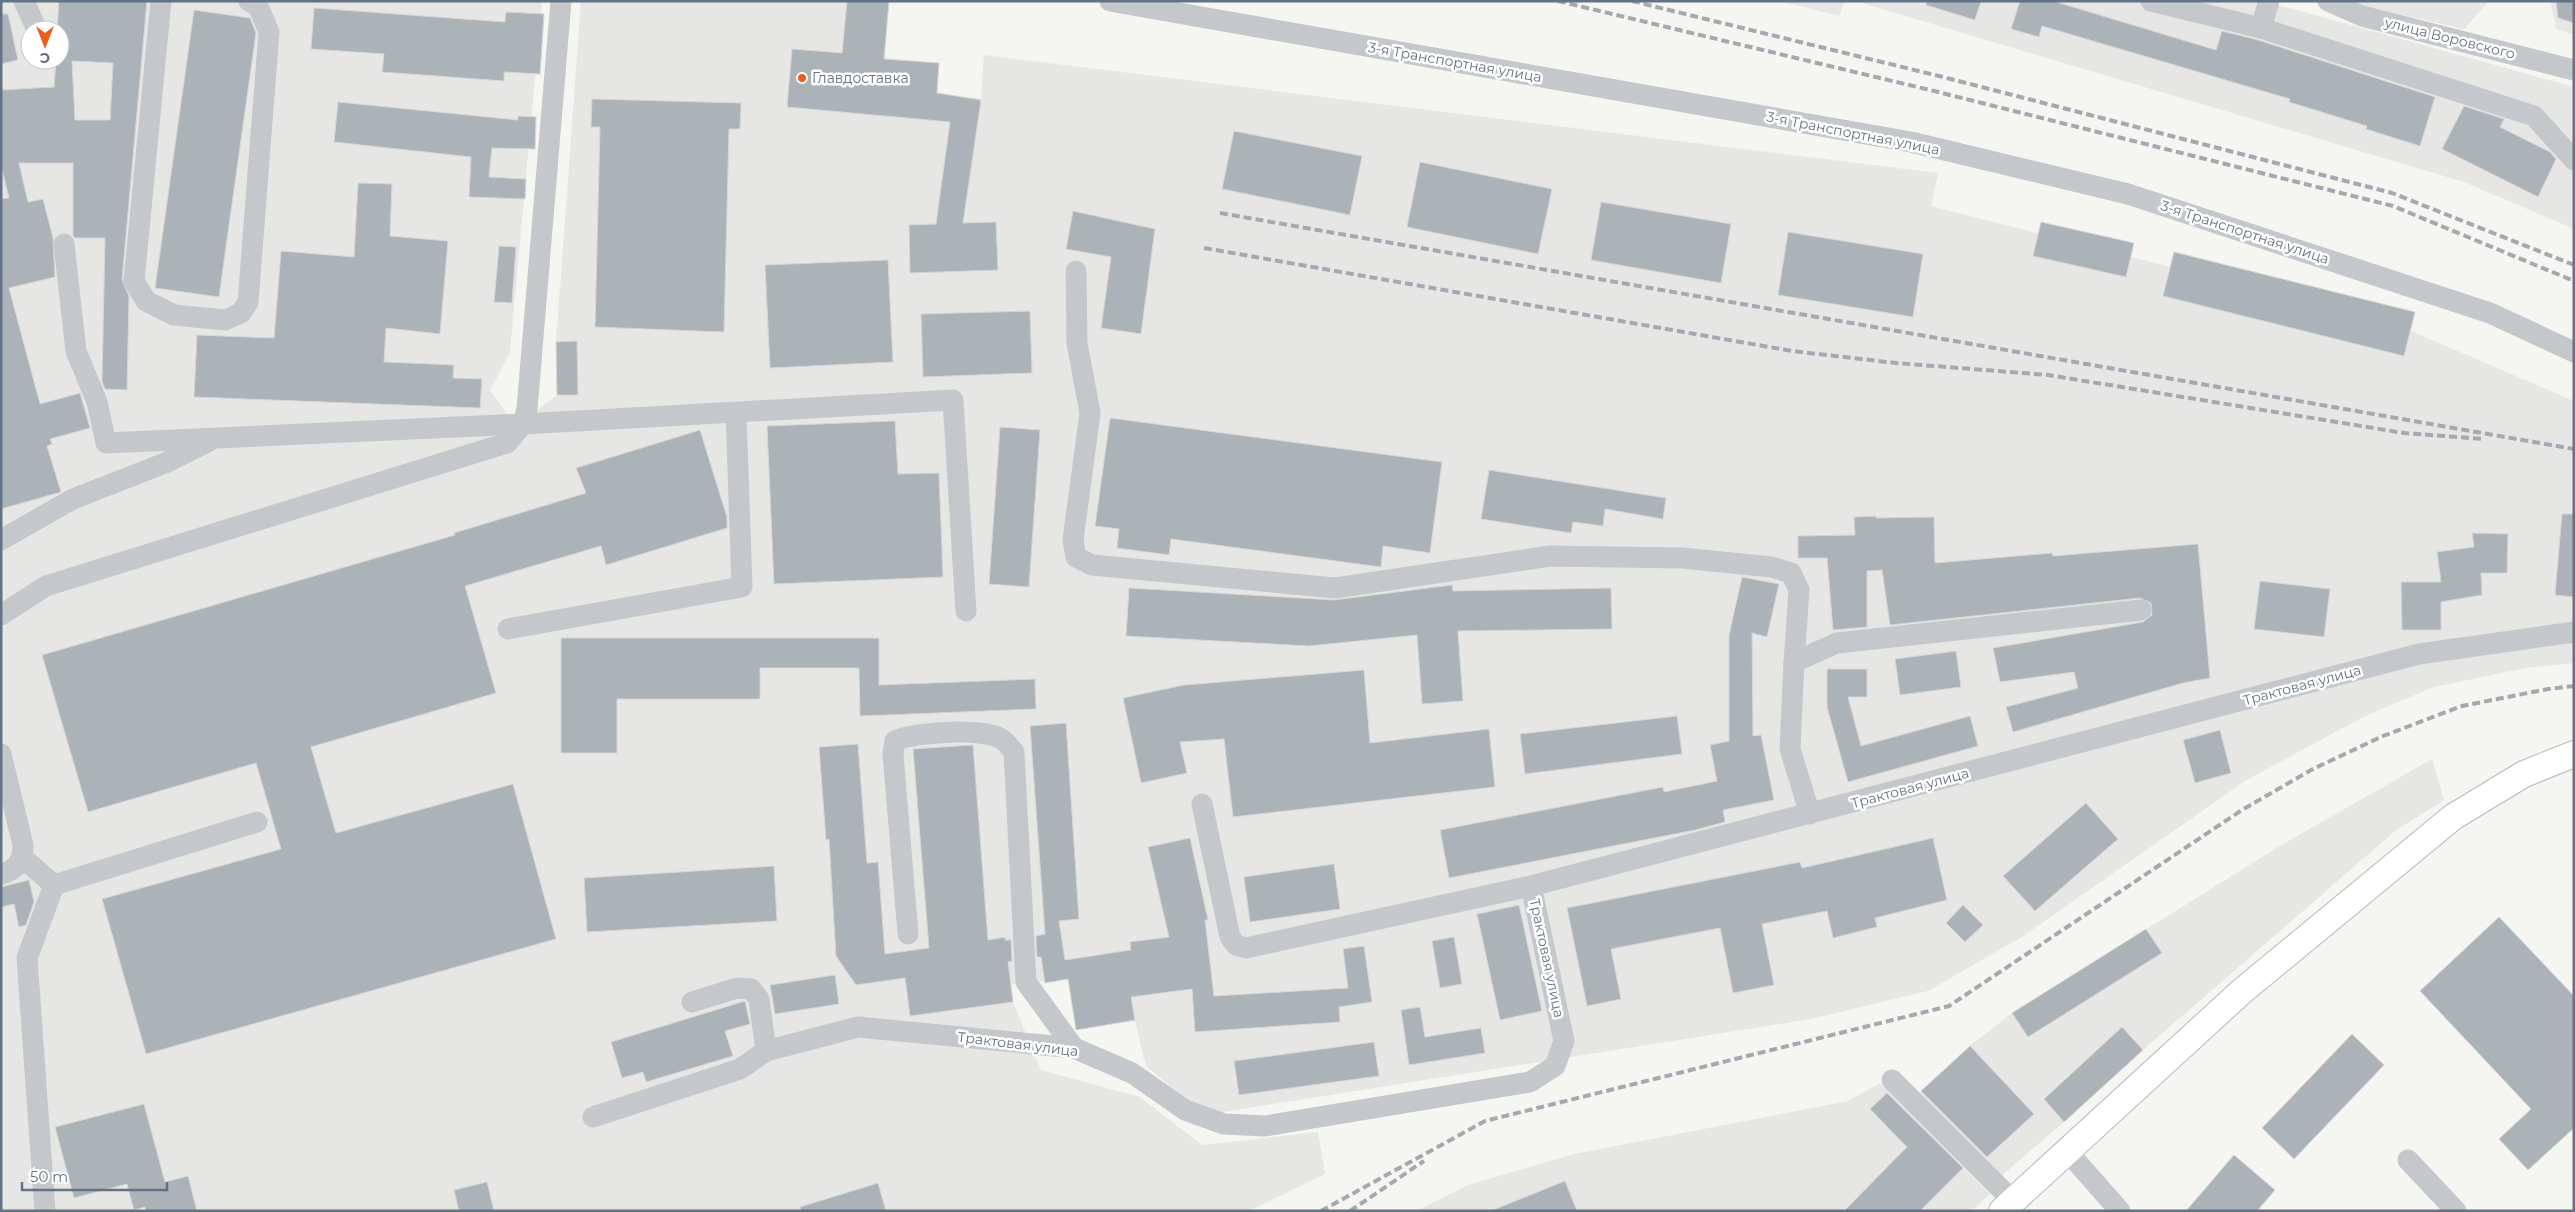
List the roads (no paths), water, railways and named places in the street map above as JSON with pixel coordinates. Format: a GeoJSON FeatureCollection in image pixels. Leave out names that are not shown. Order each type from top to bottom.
{"type":"FeatureCollection","features":[{"type":"Feature","properties":{"kind":"main road"},"geometry":{"type":"LineString","coordinates":[[2007,1206],[2241,992],[2453,817],[2524,774],[2574,754]]}},
{"type":"Feature","properties":{"kind":"street"},"geometry":{"type":"LineString","coordinates":[[24,1],[33,20]]}},
{"type":"Feature","properties":{"kind":"street"},"geometry":{"type":"LineString","coordinates":[[161,1],[134,281],[146,301],[174,316],[225,320],[241,313],[248,302],[258,182],[269,32],[258,6],[249,1]]}},
{"type":"Feature","properties":{"kind":"street"},"geometry":{"type":"LineString","coordinates":[[1,615],[46,586],[507,443],[522,424],[526,409],[561,1]]}},
{"type":"Feature","properties":{"kind":"street","name":"3-я Транспортная улица"},"geometry":{"type":"LineString","coordinates":[[1110,1],[1910,142],[2071,180],[2128,194],[2490,313],[2574,352]]}},
{"type":"Feature","properties":{"kind":"street"},"geometry":{"type":"LineString","coordinates":[[2151,1],[2261,28],[2534,116],[2574,160]]}},
{"type":"Feature","properties":{"kind":"street"},"geometry":{"type":"LineString","coordinates":[[2261,28],[2269,1]]}},
{"type":"Feature","properties":{"kind":"street","name":"улица Воровского"},"geometry":{"type":"LineString","coordinates":[[2328,1],[2362,16],[2574,70]]}},
{"type":"Feature","properties":{"kind":"street"},"geometry":{"type":"LineString","coordinates":[[64,244],[76,351],[97,402],[106,443],[522,424],[953,400],[966,611]]}},
{"type":"Feature","properties":{"kind":"street"},"geometry":{"type":"LineString","coordinates":[[1076,272],[1077,343],[1090,413],[1073,540],[1076,557],[1092,565],[1335,588],[1550,556],[1682,558],[1772,567],[1791,573],[1800,590],[1790,749],[1810,814]]}},
{"type":"Feature","properties":{"kind":"street"},"geometry":{"type":"LineString","coordinates":[[508,628],[742,587],[736,413]]}},
{"type":"Feature","properties":{"kind":"street"},"geometry":{"type":"LineString","coordinates":[[1,540],[74,499],[165,463],[213,438]]}},
{"type":"Feature","properties":{"kind":"street"},"geometry":{"type":"LineString","coordinates":[[1794,662],[1837,643],[2141,610]]}},
{"type":"Feature","properties":{"kind":"street","name":"Трактовая улица"},"geometry":{"type":"LineString","coordinates":[[593,1117],[618,1111],[740,1069],[766,1051],[858,1027],[1074,1048],[1132,1072],[1185,1110],[1224,1124],[1265,1126],[1530,1082],[1555,1066],[1564,1040],[1531,886],[2419,654],[2574,632]]}},
{"type":"Feature","properties":{"kind":"street"},"geometry":{"type":"LineString","coordinates":[[908,934],[893,754],[894,741],[903,737],[942,733],[987,734],[1003,740],[1014,752],[1026,982],[1074,1048]]}},
{"type":"Feature","properties":{"kind":"street"},"geometry":{"type":"LineString","coordinates":[[1,754],[23,845],[23,858],[12,871],[1,874]]}},
{"type":"Feature","properties":{"kind":"street"},"geometry":{"type":"LineString","coordinates":[[1202,804],[1230,937],[1236,945],[1246,948],[1531,886]]}},
{"type":"Feature","properties":{"kind":"street"},"geometry":{"type":"LineString","coordinates":[[54,885],[257,822]]}},
{"type":"Feature","properties":{"kind":"street"},"geometry":{"type":"LineString","coordinates":[[23,858],[54,885]]}},
{"type":"Feature","properties":{"kind":"street"},"geometry":{"type":"LineString","coordinates":[[45,1211],[27,958],[54,885]]}},
{"type":"Feature","properties":{"kind":"street"},"geometry":{"type":"LineString","coordinates":[[692,1002],[737,988],[751,989],[759,998],[766,1051]]}},
{"type":"Feature","properties":{"kind":"street"},"geometry":{"type":"LineString","coordinates":[[1892,1080],[2007,1206]]}},
{"type":"Feature","properties":{"kind":"street"},"geometry":{"type":"LineString","coordinates":[[2067,1151],[2120,1211]]}},
{"type":"Feature","properties":{"kind":"street"},"geometry":{"type":"LineString","coordinates":[[2408,1160],[2456,1211]]}},
{"type":"Feature","properties":{"kind":"railway"},"geometry":{"type":"LineString","coordinates":[[1558,1],[1934,91],[2393,206],[2574,281]]}},
{"type":"Feature","properties":{"kind":"railway"},"geometry":{"type":"LineString","coordinates":[[1632,1],[1939,76],[2392,193],[2574,265]]}},
{"type":"Feature","properties":{"kind":"railway"},"geometry":{"type":"LineString","coordinates":[[1220,213],[2574,449]]}},
{"type":"Feature","properties":{"kind":"railway"},"geometry":{"type":"LineString","coordinates":[[1204,248],[1792,351],[1896,363],[2048,375],[2404,433],[2483,439]]}},
{"type":"Feature","properties":{"kind":"railway"},"geometry":{"type":"LineString","coordinates":[[1321,1211],[1485,1121],[1949,1006],[2242,810],[2311,770],[2383,736],[2462,706],[2548,689],[2574,686]]}},
{"type":"Feature","properties":{"kind":"railway"},"geometry":{"type":"LineString","coordinates":[[1350,1211],[1424,1161]]}},
{"type":"Feature","properties":{"kind":"place","name":"Главдоставка"},"geometry":{"type":"Point","coordinates":[802,78]}}]}
